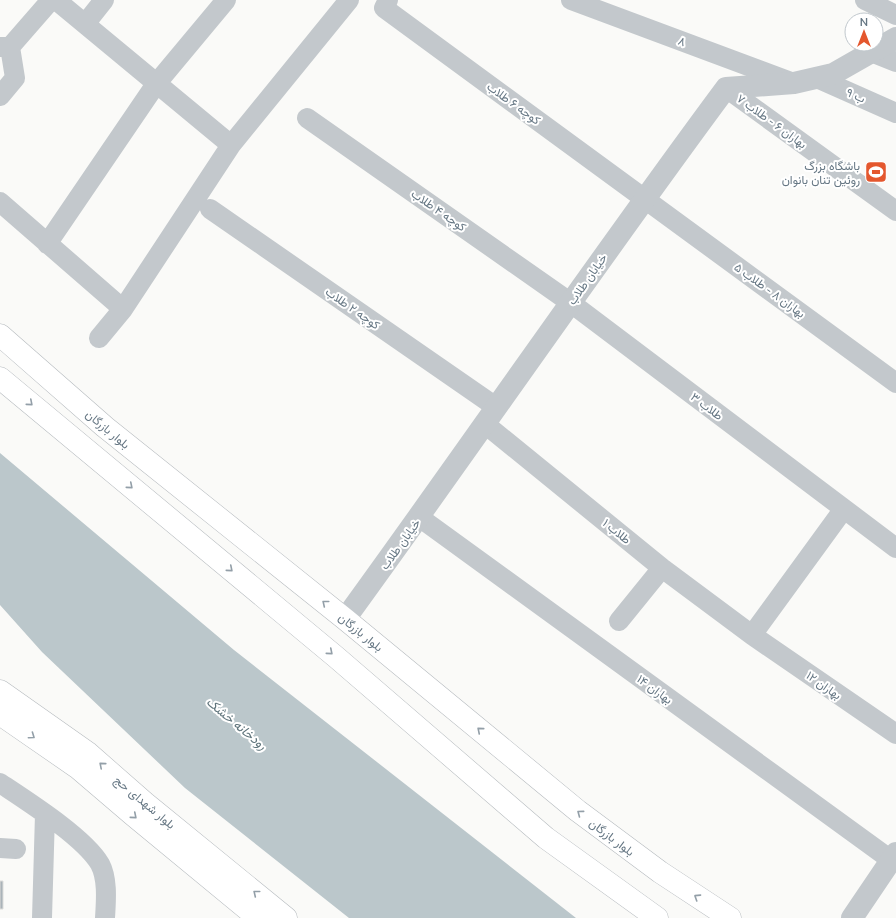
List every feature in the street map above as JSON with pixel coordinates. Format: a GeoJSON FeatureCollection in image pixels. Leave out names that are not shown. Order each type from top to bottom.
{"type":"FeatureCollection","features":[{"type":"Feature","properties":{"kind":"main road","name":"بلوار بازرگان"},"geometry":{"type":"LineString","coordinates":[[0,335],[105,427],[345,619],[578,811],[660,872],[730,918]]}},
{"type":"Feature","properties":{"kind":"main road"},"geometry":{"type":"LineString","coordinates":[[0,378],[336,657],[546,838],[657,918]]}},
{"type":"Feature","properties":{"kind":"main road","name":"بلوار شهدای حج"},"geometry":{"type":"LineString","coordinates":[[0,691],[88,753],[145,803],[286,918]]}},
{"type":"Feature","properties":{"kind":"main road","name":"بلوار شهدای حج"},"geometry":{"type":"LineString","coordinates":[[0,714],[78,768],[133,816],[258,918]]}},
{"type":"Feature","properties":{"kind":"street"},"geometry":{"type":"LineString","coordinates":[[0,96],[15,78],[5,47],[50,0]]}},
{"type":"Feature","properties":{"kind":"street"},"geometry":{"type":"LineString","coordinates":[[56,0],[231,145]]}},
{"type":"Feature","properties":{"kind":"street"},"geometry":{"type":"LineString","coordinates":[[85,24],[104,0]]}},
{"type":"Feature","properties":{"kind":"street"},"geometry":{"type":"LineString","coordinates":[[47,244],[156,84],[226,0]]}},
{"type":"Feature","properties":{"kind":"street"},"geometry":{"type":"LineString","coordinates":[[99,338],[123,308],[231,145],[348,0]]}},
{"type":"Feature","properties":{"kind":"street","name":"۸"},"geometry":{"type":"LineString","coordinates":[[571,0],[794,83]]}},
{"type":"Feature","properties":{"kind":"street"},"geometry":{"type":"LineString","coordinates":[[865,0],[896,15]]}},
{"type":"Feature","properties":{"kind":"street","name":"کوچه ۶ طلاب"},"geometry":{"type":"LineString","coordinates":[[386,4],[644,198]]}},
{"type":"Feature","properties":{"kind":"street"},"geometry":{"type":"LineString","coordinates":[[884,45],[896,38]]}},
{"type":"Feature","properties":{"kind":"street"},"geometry":{"type":"LineString","coordinates":[[726,88],[794,83],[817,78],[833,74],[871,52],[896,62]]}},
{"type":"Feature","properties":{"kind":"street","name":"۹ ب"},"geometry":{"type":"LineString","coordinates":[[817,78],[896,113]]}},
{"type":"Feature","properties":{"kind":"street","name":"خیابان طلاب"},"geometry":{"type":"LineString","coordinates":[[345,619],[419,518],[644,198],[726,88]]}},
{"type":"Feature","properties":{"kind":"street","name":"بهاران ۶ - طلاب ۷"},"geometry":{"type":"LineString","coordinates":[[726,88],[896,211]]}},
{"type":"Feature","properties":{"kind":"street","name":"کوچه ۴ طلاب"},"geometry":{"type":"LineString","coordinates":[[307,118],[571,303]]}},
{"type":"Feature","properties":{"kind":"street","name":"بهاران ۸ - طلاب ۵"},"geometry":{"type":"LineString","coordinates":[[644,198],[896,383]]}},
{"type":"Feature","properties":{"kind":"street"},"geometry":{"type":"LineString","coordinates":[[0,202],[123,308]]}},
{"type":"Feature","properties":{"kind":"street","name":"کوچه ۲ طلاب"},"geometry":{"type":"LineString","coordinates":[[210,209],[490,415]]}},
{"type":"Feature","properties":{"kind":"street","name":"طلاب ۳"},"geometry":{"type":"LineString","coordinates":[[571,303],[843,510],[896,548]]}},
{"type":"Feature","properties":{"kind":"street","name":"طلاب ۱"},"geometry":{"type":"LineString","coordinates":[[490,415],[662,568],[752,635]]}},
{"type":"Feature","properties":{"kind":"street"},"geometry":{"type":"LineString","coordinates":[[752,635],[843,510]]}},
{"type":"Feature","properties":{"kind":"street","name":"بهاران ۱۴"},"geometry":{"type":"LineString","coordinates":[[419,518],[893,857]]}},
{"type":"Feature","properties":{"kind":"street"},"geometry":{"type":"LineString","coordinates":[[618,621],[662,568]]}},
{"type":"Feature","properties":{"kind":"street","name":"بهاران ۱۲"},"geometry":{"type":"LineString","coordinates":[[752,635],[896,734]]}},
{"type":"Feature","properties":{"kind":"street"},"geometry":{"type":"LineString","coordinates":[[0,783],[45,814],[88,848],[100,864],[105,879],[105,918]]}},
{"type":"Feature","properties":{"kind":"street"},"geometry":{"type":"LineString","coordinates":[[42,918],[45,814]]}},
{"type":"Feature","properties":{"kind":"street"},"geometry":{"type":"LineString","coordinates":[[852,918],[893,857]]}},
{"type":"Feature","properties":{"kind":"water","name":"رودخانه خشک"},"geometry":{"type":"Polygon","coordinates":[[[0,453],[234,650],[576,918],[349,918],[185,788],[42,652],[0,605],[0,453]]]}},
{"type":"Feature","properties":{"kind":"building"},"geometry":{"type":"Polygon","coordinates":[[[0,881],[3,881],[3,909],[0,909],[0,881]]]}},
{"type":"Feature","properties":{"kind":"place","name":"باشگاه بزرگ روئین تنان بانوان"},"geometry":{"type":"Point","coordinates":[876,172]}}]}
